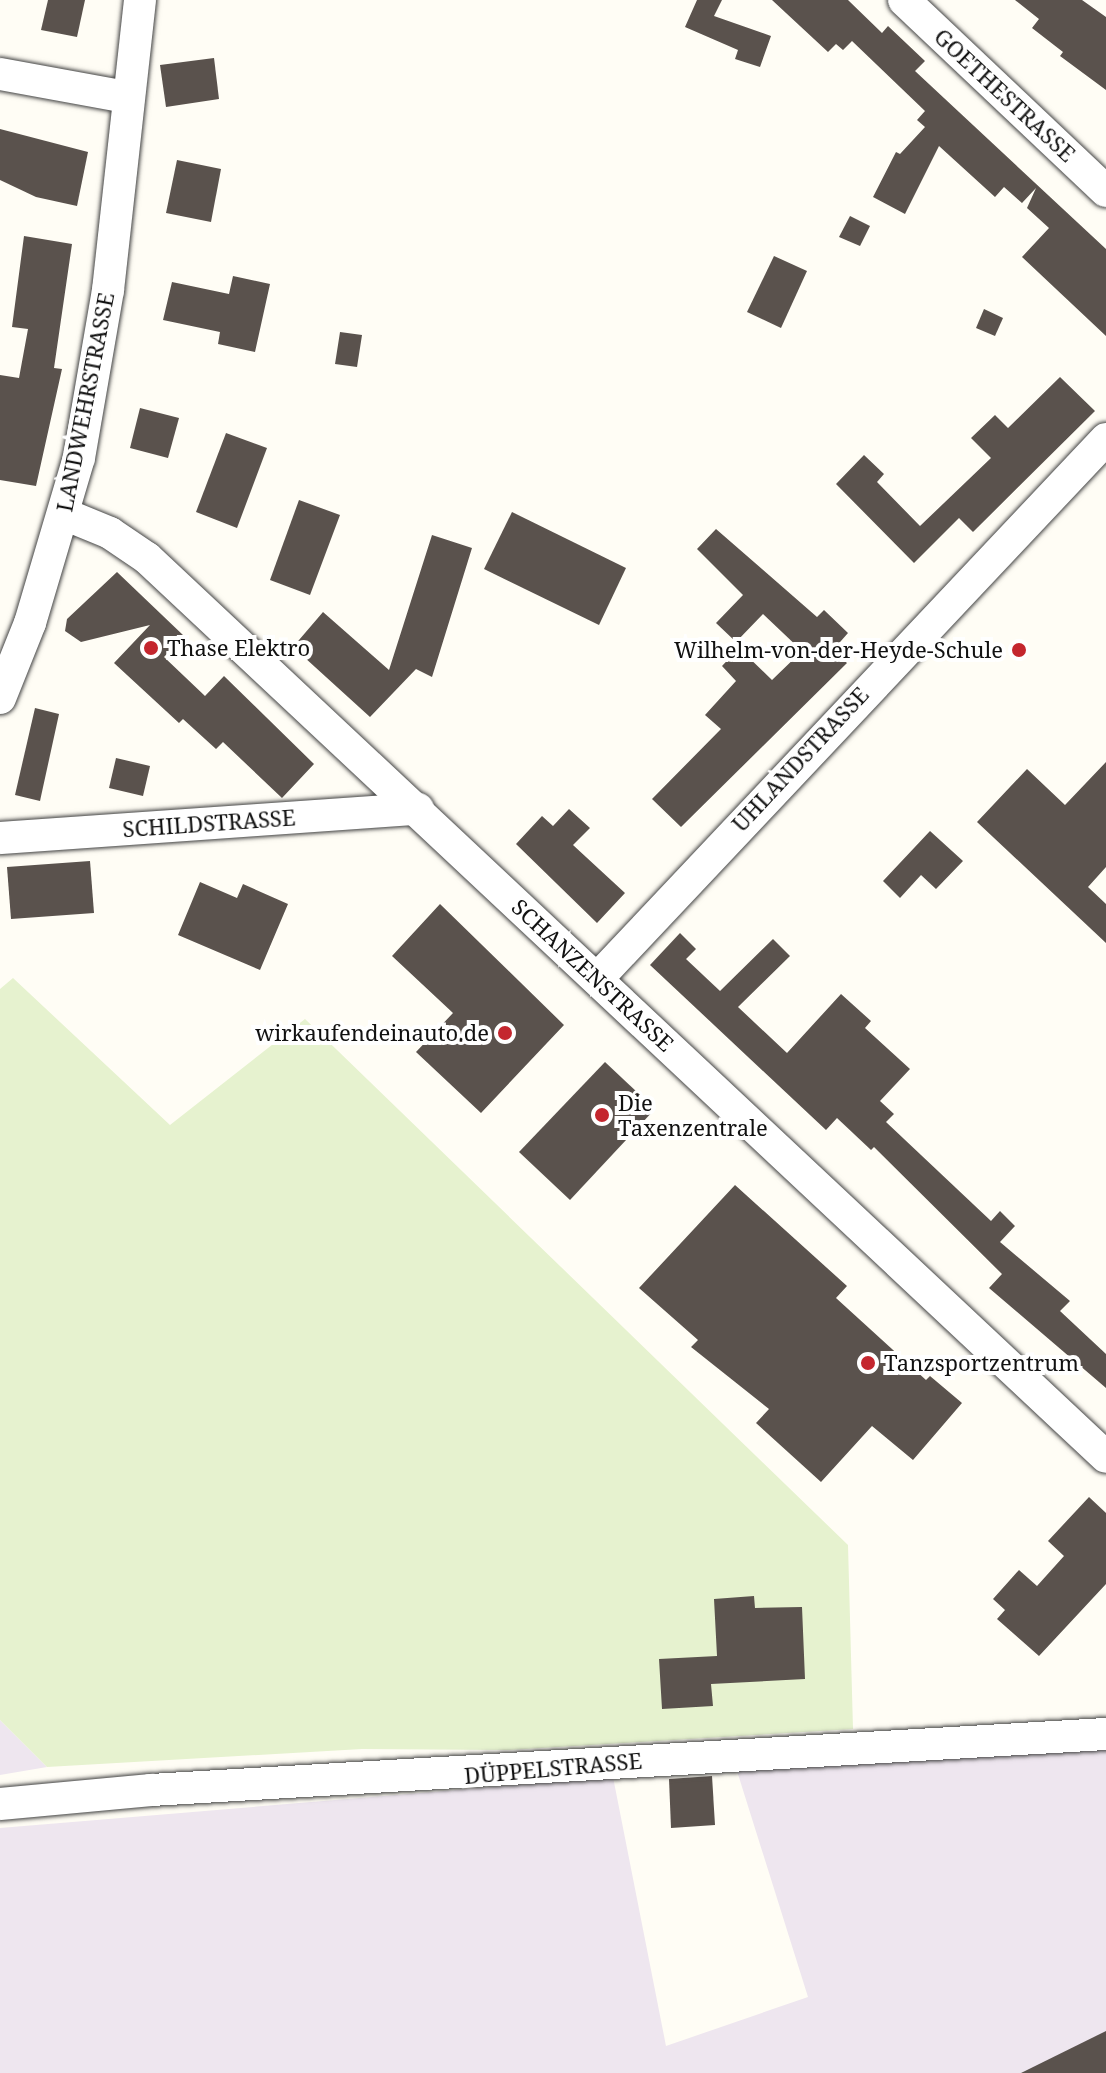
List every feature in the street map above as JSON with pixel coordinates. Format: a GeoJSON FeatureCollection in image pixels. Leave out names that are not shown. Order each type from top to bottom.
{"type":"FeatureCollection","features":[{"type":"Feature","properties":{"kind":"street","name":"LANDWEHRSTRASSE"},"geometry":{"type":"LineString","coordinates":[[0,698],[64,514],[108,290],[140,0]]}},
{"type":"Feature","properties":{"kind":"street","name":"GOETHESTRASSE"},"geometry":{"type":"LineString","coordinates":[[904,0],[1106,191]]}},
{"type":"Feature","properties":{"kind":"street"},"geometry":{"type":"LineString","coordinates":[[0,74],[127,97]]}},
{"type":"Feature","properties":{"kind":"street","name":"UHLANDSTRASSE"},"geometry":{"type":"LineString","coordinates":[[597,979],[1106,439]]}},
{"type":"Feature","properties":{"kind":"street","name":"SCHANZENSTRASSE"},"geometry":{"type":"LineString","coordinates":[[64,514],[110,533],[147,558],[1106,1457]]}},
{"type":"Feature","properties":{"kind":"street","name":"SCHILDSTRASSE"},"geometry":{"type":"LineString","coordinates":[[0,838],[418,809]]}},
{"type":"Feature","properties":{"kind":"street","name":"DÜPPELSTRASSE"},"geometry":{"type":"LineString","coordinates":[[0,1804],[151,1790],[1106,1734]]}},
{"type":"Feature","properties":{"kind":"shaded area"},"geometry":{"type":"Polygon","coordinates":[[[0,1720],[47,1767],[0,1775],[0,1720]]]}},
{"type":"Feature","properties":{"kind":"shaded area"},"geometry":{"type":"Polygon","coordinates":[[[1106,1749],[1106,2073],[0,2073],[0,1828],[613,1777],[666,2046],[808,1997],[737,1771],[1106,1749]]]}},
{"type":"Feature","properties":{"kind":"green space"},"geometry":{"type":"Polygon","coordinates":[[[13,978],[170,1125],[305,1019],[848,1545],[853,1729],[509,1750],[362,1749],[47,1767],[0,1720],[0,989],[13,978]]]}},
{"type":"Feature","properties":{"kind":"building"},"geometry":{"type":"Polygon","coordinates":[[[48,0],[85,0],[77,37],[41,30],[48,0]]]}},
{"type":"Feature","properties":{"kind":"building"},"geometry":{"type":"Polygon","coordinates":[[[697,0],[722,0],[714,16],[771,36],[760,67],[735,59],[738,50],[685,27],[697,0]]]}},
{"type":"Feature","properties":{"kind":"building"},"geometry":{"type":"Polygon","coordinates":[[[772,0],[848,0],[882,33],[888,26],[925,61],[915,71],[1106,249],[1106,336],[1022,257],[1049,228],[1027,208],[1036,188],[1022,203],[1004,187],[995,197],[939,146],[905,214],[873,197],[896,152],[900,154],[925,127],[917,120],[925,111],[852,41],[843,50],[836,44],[828,52],[772,0]]]}},
{"type":"Feature","properties":{"kind":"building"},"geometry":{"type":"Polygon","coordinates":[[[1015,0],[1082,0],[1106,17],[1106,90],[1060,56],[1063,52],[1032,28],[1039,19],[1015,0]]]}},
{"type":"Feature","properties":{"kind":"building"},"geometry":{"type":"Polygon","coordinates":[[[214,58],[219,99],[166,107],[160,65],[214,58]]]}},
{"type":"Feature","properties":{"kind":"building"},"geometry":{"type":"Polygon","coordinates":[[[0,129],[88,152],[77,206],[36,197],[0,180],[0,129]]]}},
{"type":"Feature","properties":{"kind":"building"},"geometry":{"type":"Polygon","coordinates":[[[177,160],[221,169],[211,222],[166,213],[177,160]]]}},
{"type":"Feature","properties":{"kind":"building"},"geometry":{"type":"Polygon","coordinates":[[[850,216],[870,226],[860,246],[839,237],[850,216]]]}},
{"type":"Feature","properties":{"kind":"building"},"geometry":{"type":"Polygon","coordinates":[[[24,236],[72,244],[54,368],[62,369],[36,486],[0,480],[0,375],[19,378],[28,329],[12,327],[24,236]]]}},
{"type":"Feature","properties":{"kind":"building"},"geometry":{"type":"Polygon","coordinates":[[[774,256],[807,271],[781,328],[747,312],[774,256]]]}},
{"type":"Feature","properties":{"kind":"building"},"geometry":{"type":"Polygon","coordinates":[[[233,276],[270,284],[255,352],[218,344],[220,332],[163,320],[172,282],[229,294],[233,276]]]}},
{"type":"Feature","properties":{"kind":"building"},"geometry":{"type":"Polygon","coordinates":[[[984,309],[1003,318],[995,336],[976,328],[984,309]]]}},
{"type":"Feature","properties":{"kind":"building"},"geometry":{"type":"Polygon","coordinates":[[[340,332],[362,335],[357,367],[335,364],[340,332]]]}},
{"type":"Feature","properties":{"kind":"building"},"geometry":{"type":"Polygon","coordinates":[[[1060,377],[1095,411],[973,532],[959,518],[914,563],[836,484],[864,455],[884,474],[877,482],[920,526],[991,458],[971,438],[995,415],[1008,428],[1060,377]]]}},
{"type":"Feature","properties":{"kind":"building"},"geometry":{"type":"Polygon","coordinates":[[[140,408],[179,418],[168,458],[130,448],[140,408]]]}},
{"type":"Feature","properties":{"kind":"building"},"geometry":{"type":"Polygon","coordinates":[[[226,433],[267,448],[237,528],[196,512],[226,433]]]}},
{"type":"Feature","properties":{"kind":"building"},"geometry":{"type":"Polygon","coordinates":[[[299,500],[340,515],[310,595],[270,580],[299,500]]]}},
{"type":"Feature","properties":{"kind":"building"},"geometry":{"type":"Polygon","coordinates":[[[512,512],[626,568],[599,625],[484,569],[512,512]]]}},
{"type":"Feature","properties":{"kind":"building"},"geometry":{"type":"Polygon","coordinates":[[[716,529],[817,617],[824,610],[848,633],[833,650],[847,663],[681,827],[652,799],[721,729],[705,715],[736,681],[722,666],[739,648],[772,680],[802,651],[763,614],[736,642],[716,623],[743,595],[697,549],[716,529]]]}},
{"type":"Feature","properties":{"kind":"building"},"geometry":{"type":"Polygon","coordinates":[[[432,535],[472,548],[432,677],[416,669],[370,717],[293,647],[323,612],[389,670],[432,535]]]}},
{"type":"Feature","properties":{"kind":"building"},"geometry":{"type":"Polygon","coordinates":[[[117,572],[184,636],[164,657],[205,696],[224,676],[314,764],[282,798],[223,742],[216,749],[183,719],[179,723],[114,663],[150,625],[81,642],[65,631],[67,619],[117,572]]]}},
{"type":"Feature","properties":{"kind":"building"},"geometry":{"type":"Polygon","coordinates":[[[35,708],[59,714],[40,801],[15,795],[35,708]]]}},
{"type":"Feature","properties":{"kind":"building"},"geometry":{"type":"Polygon","coordinates":[[[116,758],[150,766],[143,796],[109,788],[116,758]]]}},
{"type":"Feature","properties":{"kind":"building"},"geometry":{"type":"Polygon","coordinates":[[[1106,762],[1106,867],[1088,887],[1106,904],[1106,943],[977,822],[1027,769],[1065,805],[1106,762]]]}},
{"type":"Feature","properties":{"kind":"building"},"geometry":{"type":"Polygon","coordinates":[[[569,809],[590,828],[573,845],[625,893],[597,923],[516,844],[542,816],[553,826],[569,809]]]}},
{"type":"Feature","properties":{"kind":"building"},"geometry":{"type":"Polygon","coordinates":[[[930,831],[963,861],[936,889],[921,875],[900,898],[883,881],[930,831]]]}},
{"type":"Feature","properties":{"kind":"building"},"geometry":{"type":"Polygon","coordinates":[[[90,861],[94,913],[11,919],[7,867],[90,861]]]}},
{"type":"Feature","properties":{"kind":"building"},"geometry":{"type":"Polygon","coordinates":[[[200,882],[237,898],[243,884],[288,904],[260,970],[178,935],[200,882]]]}},
{"type":"Feature","properties":{"kind":"building"},"geometry":{"type":"Polygon","coordinates":[[[440,904],[564,1025],[481,1113],[416,1052],[453,1013],[392,956],[440,904]]]}},
{"type":"Feature","properties":{"kind":"building"},"geometry":{"type":"Polygon","coordinates":[[[680,933],[696,949],[686,959],[720,991],[773,939],[790,956],[738,1007],[787,1053],[841,994],[871,1021],[865,1028],[910,1069],[880,1101],[894,1114],[886,1122],[991,1221],[1000,1211],[1015,1226],[1000,1242],[1070,1301],[1060,1311],[1106,1354],[1106,1388],[989,1288],[1002,1274],[874,1147],[871,1150],[837,1118],[826,1130],[650,965],[680,933]]]}},
{"type":"Feature","properties":{"kind":"building"},"geometry":{"type":"Polygon","coordinates":[[[605,1062],[655,1109],[570,1200],[519,1152],[605,1062]]]}},
{"type":"Feature","properties":{"kind":"building"},"geometry":{"type":"Polygon","coordinates":[[[735,1185],[847,1286],[836,1298],[926,1380],[930,1376],[962,1403],[913,1460],[872,1426],[821,1482],[756,1423],[769,1409],[691,1347],[698,1340],[639,1288],[735,1185]]]}},
{"type":"Feature","properties":{"kind":"building"},"geometry":{"type":"Polygon","coordinates":[[[1089,1497],[1106,1513],[1106,1584],[1039,1656],[997,1619],[1005,1610],[993,1599],[1019,1570],[1037,1586],[1064,1556],[1048,1541],[1089,1497]]]}},
{"type":"Feature","properties":{"kind":"building"},"geometry":{"type":"Polygon","coordinates":[[[754,1596],[755,1608],[802,1607],[805,1679],[711,1684],[713,1706],[662,1709],[659,1659],[717,1656],[714,1599],[754,1596]]]}},
{"type":"Feature","properties":{"kind":"building"},"geometry":{"type":"Polygon","coordinates":[[[712,1776],[715,1825],[671,1828],[669,1779],[712,1776]]]}},
{"type":"Feature","properties":{"kind":"building"},"geometry":{"type":"Polygon","coordinates":[[[1106,2031],[1106,2073],[1021,2073],[1106,2031]]]}},
{"type":"Feature","properties":{"kind":"place","name":"Thase Elektro"},"geometry":{"type":"Point","coordinates":[151,648]}},
{"type":"Feature","properties":{"kind":"place","name":"Wilhelm-von-der-Heyde-Schule"},"geometry":{"type":"Point","coordinates":[1019,650]}},
{"type":"Feature","properties":{"kind":"place","name":"wirkaufendeinauto.de"},"geometry":{"type":"Point","coordinates":[505,1033]}},
{"type":"Feature","properties":{"kind":"place","name":"Die Taxenzentrale"},"geometry":{"type":"Point","coordinates":[602,1115]}},
{"type":"Feature","properties":{"kind":"place","name":"Tanzsportzentrum"},"geometry":{"type":"Point","coordinates":[868,1363]}}]}
